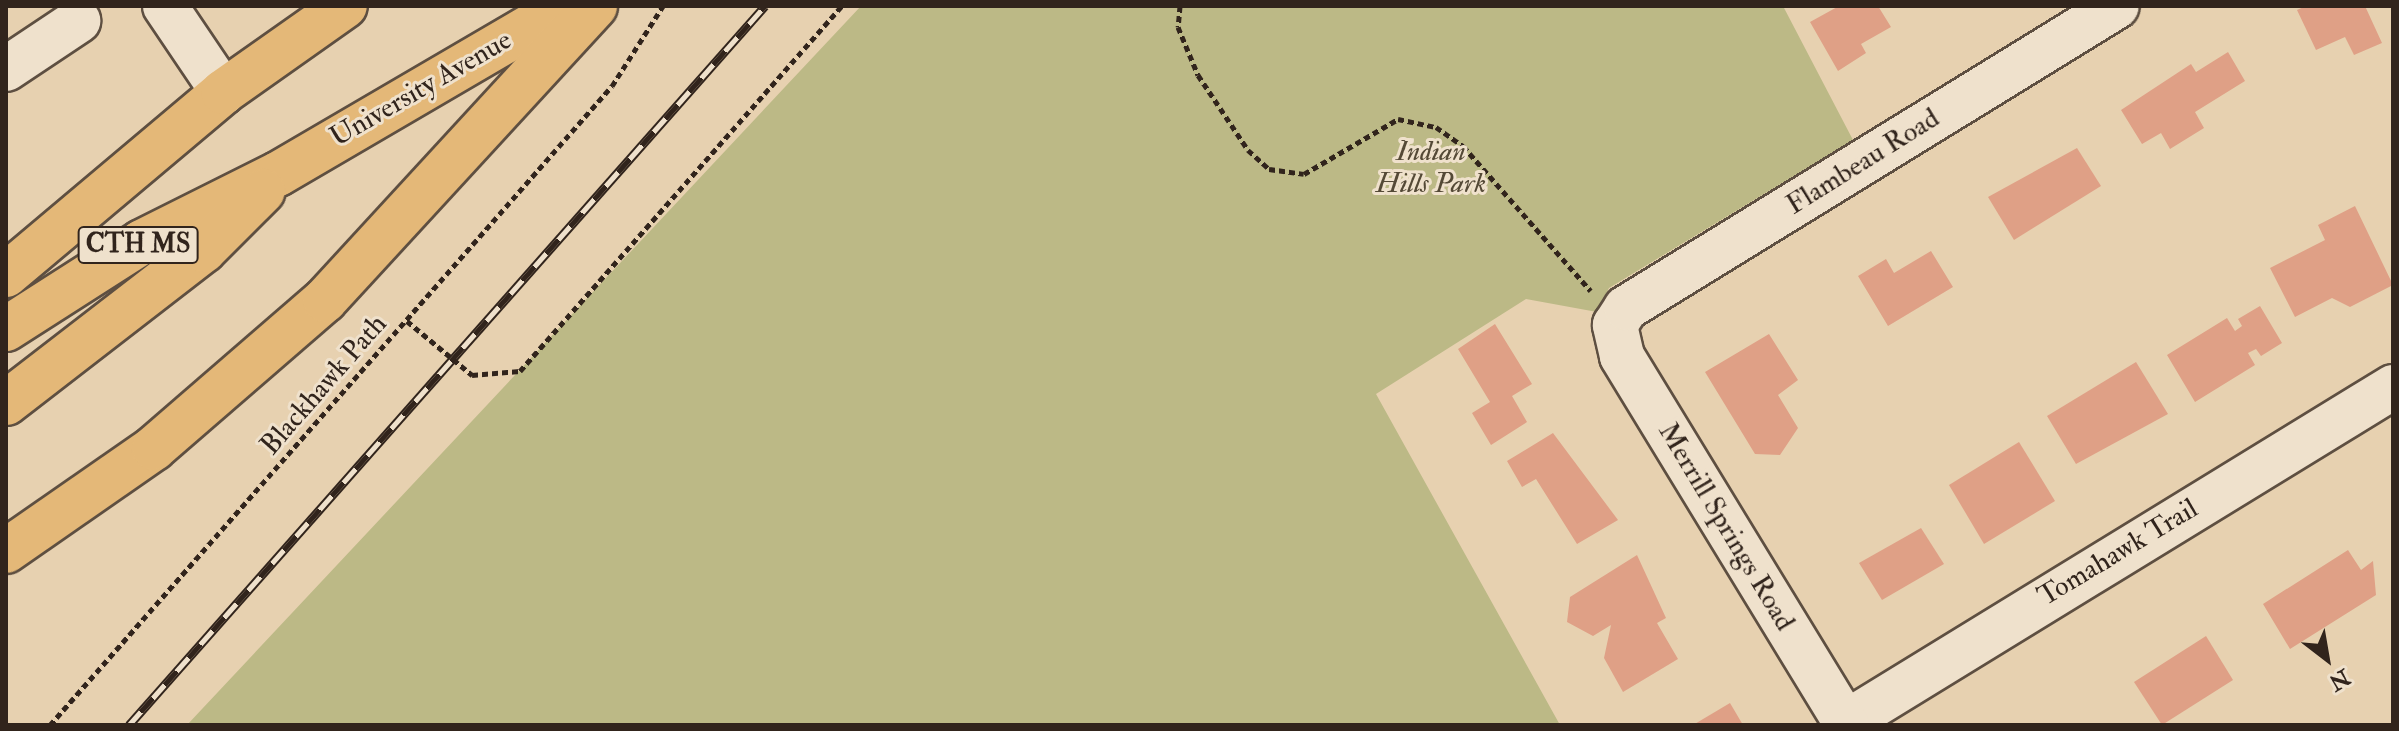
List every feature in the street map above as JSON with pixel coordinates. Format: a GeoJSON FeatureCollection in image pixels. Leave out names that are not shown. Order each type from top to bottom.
{"type":"FeatureCollection","features":[{"type":"Feature","properties":{"kind":"main road"},"geometry":{"type":"LineString","coordinates":[[6,275],[223,92],[345,6]]}},
{"type":"Feature","properties":{"kind":"main road","name":"University Avenue"},"geometry":{"type":"LineString","coordinates":[[6,329],[153,236],[278,174],[411,93],[566,6]]}},
{"type":"Feature","properties":{"kind":"main road"},"geometry":{"type":"LineString","coordinates":[[6,551],[154,448],[325,300],[595,6]]}},
{"type":"Feature","properties":{"kind":"main road","name":"University Avenue"},"geometry":{"type":"LineString","coordinates":[[6,403],[204,250],[278,174]]}},
{"type":"Feature","properties":{"kind":"street"},"geometry":{"type":"LineString","coordinates":[[165,6],[223,92]]}},
{"type":"Feature","properties":{"kind":"street","name":"Flambeau Road"},"geometry":{"type":"LineString","coordinates":[[1618,322],[2117,6]]}},
{"type":"Feature","properties":{"kind":"street"},"geometry":{"type":"LineString","coordinates":[[6,69],[78,21]]}},
{"type":"Feature","properties":{"kind":"street","name":"Merrill Springs Road"},"geometry":{"type":"LineString","coordinates":[[1618,322],[1622,356],[1846,724]]}},
{"type":"Feature","properties":{"kind":"street","name":"Tomahawk Trail"},"geometry":{"type":"LineString","coordinates":[[1846,724],[2393,387]]}},
{"type":"Feature","properties":{"kind":"path"},"geometry":{"type":"LineString","coordinates":[[407,321],[612,86],[663,6]]}},
{"type":"Feature","properties":{"kind":"path","name":"Blackhawk Path"},"geometry":{"type":"LineString","coordinates":[[50,725],[407,321],[472,375],[520,371],[842,6]]}},
{"type":"Feature","properties":{"kind":"path"},"geometry":{"type":"LineString","coordinates":[[1180,6],[1178,27],[1198,75],[1248,150],[1269,169],[1304,174],[1398,119],[1436,127],[1618,322]]}},
{"type":"Feature","properties":{"kind":"green space","name":"Indian Hills Park"},"geometry":{"type":"Polygon","coordinates":[[[861,6],[1783,6],[1853,140],[1609,288],[1597,312],[1526,299],[1376,394],[1560,725],[187,725],[861,6]]]}},
{"type":"Feature","properties":{"kind":"building"},"geometry":{"type":"Polygon","coordinates":[[[1839,6],[1878,6],[1891,27],[1861,44],[1866,53],[1838,71],[1810,22],[1839,6]]]}},
{"type":"Feature","properties":{"kind":"building"},"geometry":{"type":"Polygon","coordinates":[[[2306,6],[2365,6],[2382,43],[2354,55],[2345,37],[2316,50],[2297,10],[2306,6]]]}},
{"type":"Feature","properties":{"kind":"building"},"geometry":{"type":"Polygon","coordinates":[[[2228,52],[2245,81],[2195,112],[2204,128],[2170,149],[2161,133],[2142,144],[2121,110],[2191,64],[2196,72],[2228,52]]]}},
{"type":"Feature","properties":{"kind":"building"},"geometry":{"type":"Polygon","coordinates":[[[2077,148],[2101,186],[2014,240],[1988,197],[2077,148]]]}},
{"type":"Feature","properties":{"kind":"building"},"geometry":{"type":"Polygon","coordinates":[[[2355,206],[2393,285],[2350,307],[2332,298],[2295,317],[2270,268],[2325,240],[2318,225],[2355,206]]]}},
{"type":"Feature","properties":{"kind":"building"},"geometry":{"type":"Polygon","coordinates":[[[1931,251],[1953,287],[1888,326],[1858,276],[1886,259],[1894,273],[1931,251]]]}},
{"type":"Feature","properties":{"kind":"building"},"geometry":{"type":"Polygon","coordinates":[[[2260,306],[2282,343],[2261,356],[2256,349],[2248,353],[2255,365],[2195,402],[2167,355],[2227,318],[2235,331],[2242,326],[2238,319],[2260,306]]]}},
{"type":"Feature","properties":{"kind":"building"},"geometry":{"type":"Polygon","coordinates":[[[1495,324],[1532,384],[1512,396],[1527,422],[1491,445],[1472,413],[1490,402],[1458,349],[1495,324]]]}},
{"type":"Feature","properties":{"kind":"building"},"geometry":{"type":"Polygon","coordinates":[[[1769,334],[1798,380],[1778,395],[1798,428],[1780,455],[1755,454],[1705,372],[1769,334]]]}},
{"type":"Feature","properties":{"kind":"building"},"geometry":{"type":"Polygon","coordinates":[[[2136,362],[2168,414],[2076,464],[2047,416],[2136,362]]]}},
{"type":"Feature","properties":{"kind":"building"},"geometry":{"type":"Polygon","coordinates":[[[1553,433],[1618,520],[1577,544],[1536,479],[1522,487],[1507,461],[1553,433]]]}},
{"type":"Feature","properties":{"kind":"building"},"geometry":{"type":"Polygon","coordinates":[[[2019,442],[2055,501],[1984,544],[1949,485],[2019,442]]]}},
{"type":"Feature","properties":{"kind":"building"},"geometry":{"type":"Polygon","coordinates":[[[1921,528],[1944,564],[1882,600],[1859,563],[1921,528]]]}},
{"type":"Feature","properties":{"kind":"building"},"geometry":{"type":"Polygon","coordinates":[[[2348,550],[2361,570],[2373,561],[2376,595],[2290,649],[2263,604],[2348,550]]]}},
{"type":"Feature","properties":{"kind":"building"},"geometry":{"type":"Polygon","coordinates":[[[1637,555],[1666,618],[1657,623],[1678,659],[1623,692],[1604,658],[1611,625],[1593,636],[1567,622],[1570,597],[1637,555]]]}},
{"type":"Feature","properties":{"kind":"building"},"geometry":{"type":"Polygon","coordinates":[[[2206,636],[2233,680],[2162,725],[2134,682],[2206,636]]]}},
{"type":"Feature","properties":{"kind":"building"},"geometry":{"type":"Polygon","coordinates":[[[1730,703],[1743,725],[1693,725],[1730,703]]]}},
{"type":"Feature","properties":{"kind":"railway"},"geometry":{"type":"LineString","coordinates":[[129,725],[765,6]]}}]}
